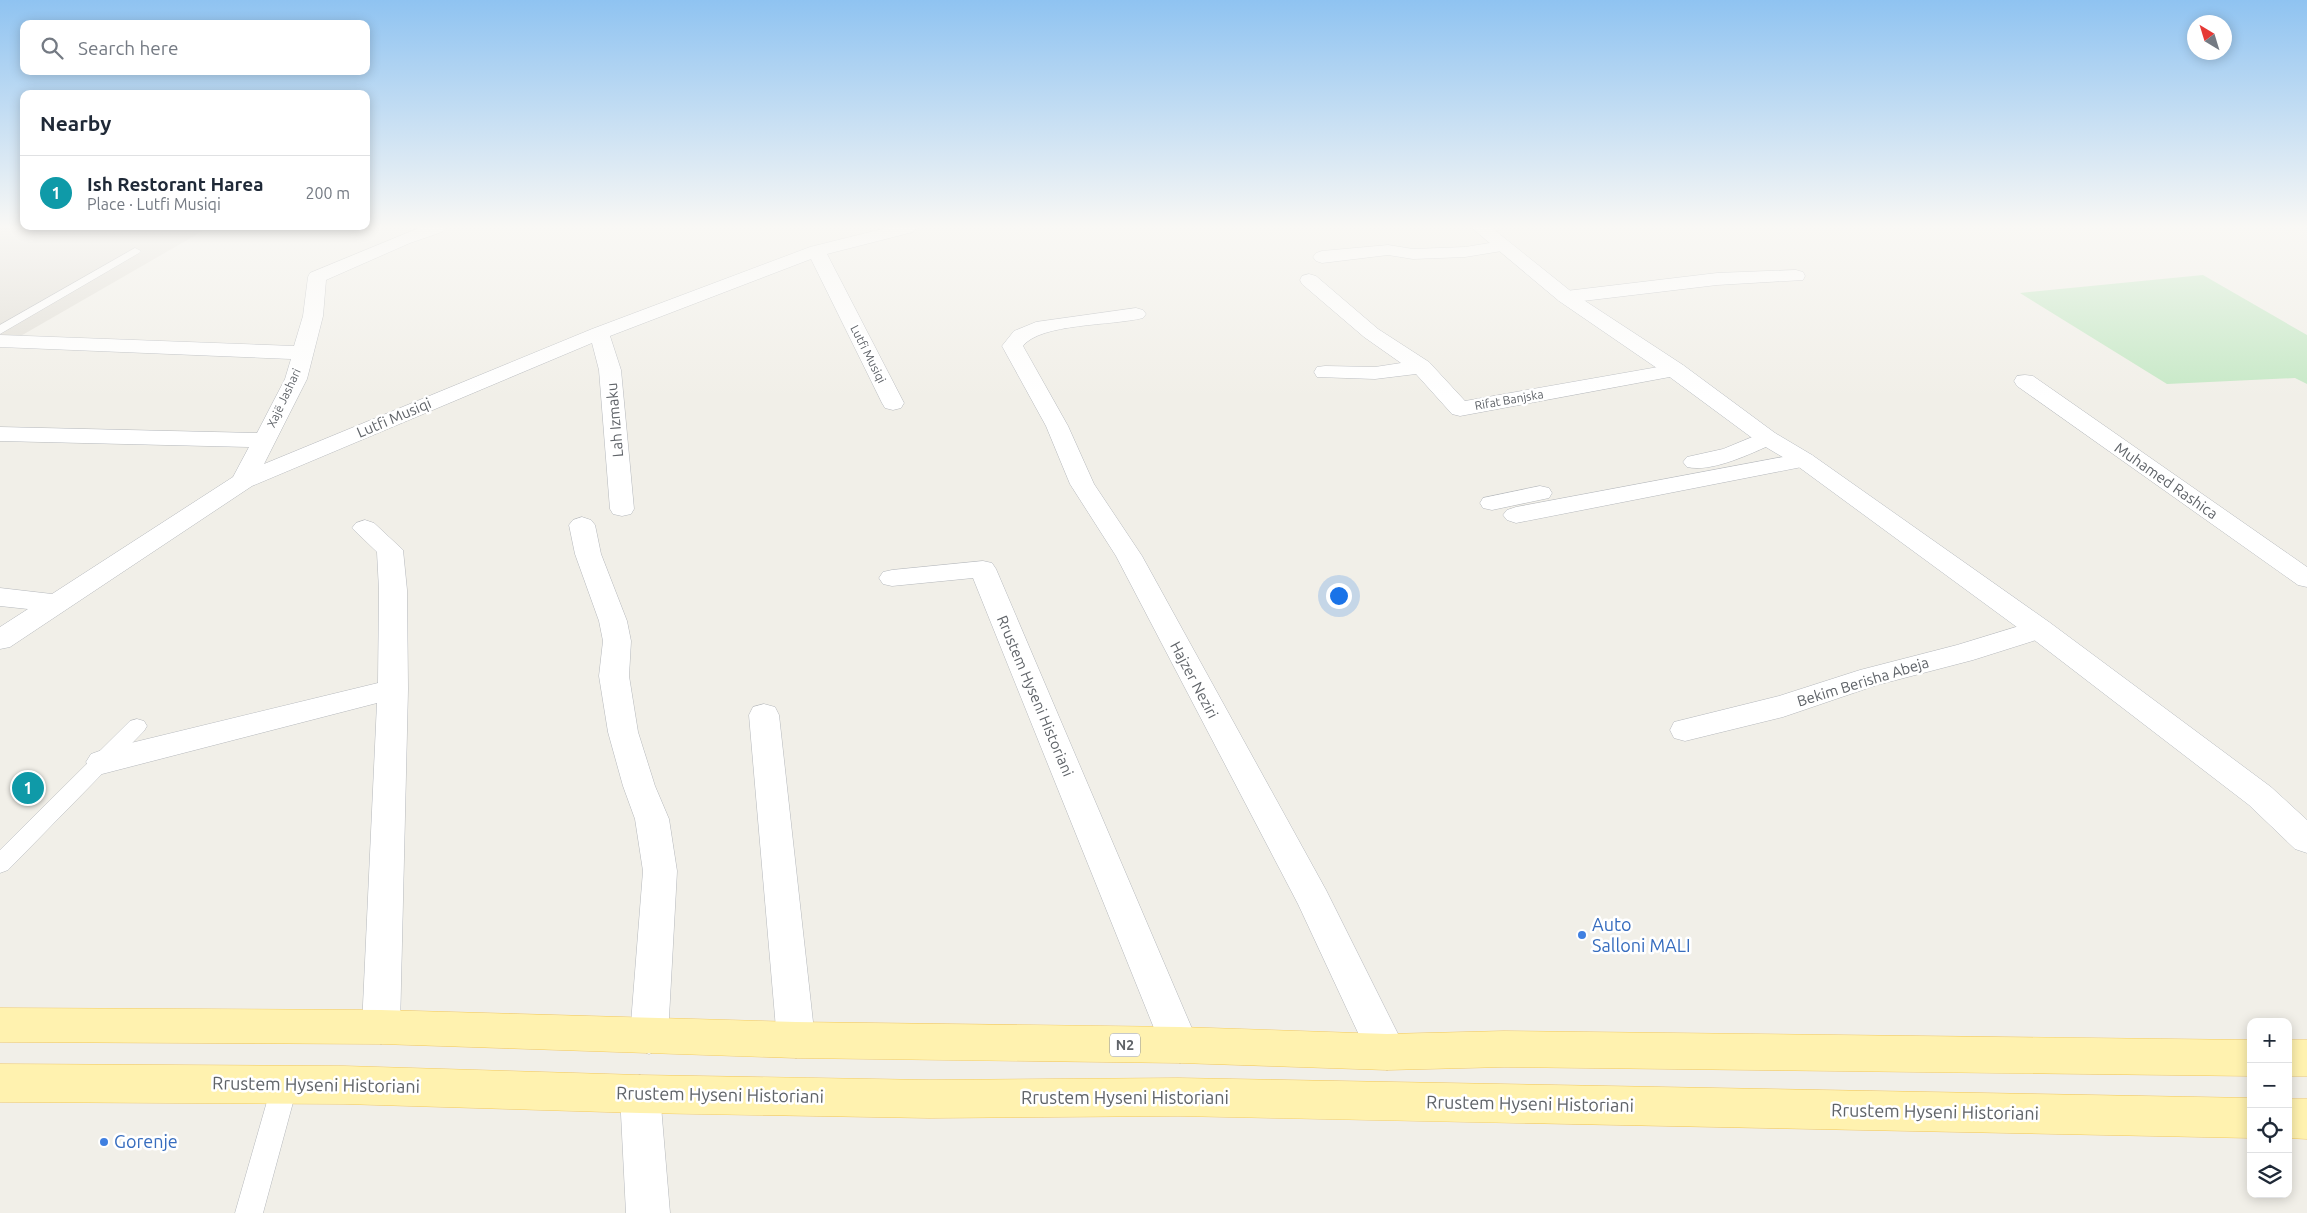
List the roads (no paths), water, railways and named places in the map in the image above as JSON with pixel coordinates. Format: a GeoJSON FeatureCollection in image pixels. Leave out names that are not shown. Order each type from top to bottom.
{"type":"FeatureCollection","features":[{"type":"Feature","properties":{"kind":"main road","name":"N2"},"geometry":{"type":"LineString","coordinates":[[0,1025],[380,1028],[796,1040],[1180,1046],[1387,1052],[1504,1049],[2247,1058]]}},
{"type":"Feature","properties":{"kind":"main road"},"geometry":{"type":"LineString","coordinates":[[2292,1058],[2307,1058]]}},
{"type":"Feature","properties":{"kind":"main road","name":"Rrustem Hyseni Historiani"},"geometry":{"type":"LineString","coordinates":[[0,1083],[285,1084],[640,1094],[929,1099],[1187,1097],[2247,1118]]}},
{"type":"Feature","properties":{"kind":"main road"},"geometry":{"type":"LineString","coordinates":[[2292,1118],[2307,1119]]}},
{"type":"Feature","properties":{"kind":"street","name":"Xajë Jashari"},"geometry":{"type":"LineString","coordinates":[[243,481],[296,378],[313,316],[316,285]]}},
{"type":"Feature","properties":{"kind":"street","name":"Lutfi Musiqi"},"geometry":{"type":"LineString","coordinates":[[0,640],[243,481],[599,333],[727,285]]}},
{"type":"Feature","properties":{"kind":"street","name":"Lutfi Musiqi"},"geometry":{"type":"LineString","coordinates":[[833,285],[893,403]]}},
{"type":"Feature","properties":{"kind":"street","name":"Rifat Banjska"},"geometry":{"type":"LineString","coordinates":[[1314,285],[1370,333],[1421,367],[1460,409],[1675,370]]}},
{"type":"Feature","properties":{"kind":"street"},"geometry":{"type":"LineString","coordinates":[[1550,285],[1675,370],[1767,438],[1804,460],[2039,629],[2260,796],[2307,840]]}},
{"type":"Feature","properties":{"kind":"street"},"geometry":{"type":"LineString","coordinates":[[1566,297],[1670,285]]}},
{"type":"Feature","properties":{"kind":"street","name":"Hajzer Neziri"},"geometry":{"type":"LineString","coordinates":[[1136,314],[1043,326],[1021,335],[1012,346],[1057,426],[1082,484],[1129,556],[1189,672],[1314,900],[1387,1052]]}},
{"type":"Feature","properties":{"kind":"street","name":"Lah Izmaku"},"geometry":{"type":"LineString","coordinates":[[599,333],[610,370],[622,509]]}},
{"type":"Feature","properties":{"kind":"street"},"geometry":{"type":"LineString","coordinates":[[0,341],[302,353]]}},
{"type":"Feature","properties":{"kind":"street"},"geometry":{"type":"LineString","coordinates":[[1325,372],[1375,374],[1421,367]]}},
{"type":"Feature","properties":{"kind":"street","name":"Muhamed Rashica"},"geometry":{"type":"LineString","coordinates":[[2025,381],[2307,580]]}},
{"type":"Feature","properties":{"kind":"street","name":"Xajë Jashari"},"geometry":{"type":"LineString","coordinates":[[0,434],[264,440]]}},
{"type":"Feature","properties":{"kind":"street"},"geometry":{"type":"LineString","coordinates":[[1492,503],[1730,454],[1767,438]]}},
{"type":"Feature","properties":{"kind":"street"},"geometry":{"type":"LineString","coordinates":[[1516,514],[1804,460]]}},
{"type":"Feature","properties":{"kind":"street"},"geometry":{"type":"LineString","coordinates":[[582,525],[588,554],[613,621],[617,641],[614,676],[623,732],[639,786],[652,819],[660,871],[649,1036]]}},
{"type":"Feature","properties":{"kind":"street"},"geometry":{"type":"LineString","coordinates":[[365,528],[390,550],[393,590],[393,689],[380,1028]]}},
{"type":"Feature","properties":{"kind":"street","name":"Rrustem Hyseni Historiani"},"geometry":{"type":"LineString","coordinates":[[892,578],[983,569],[1180,1046]]}},
{"type":"Feature","properties":{"kind":"street"},"geometry":{"type":"LineString","coordinates":[[0,597],[57,602]]}},
{"type":"Feature","properties":{"kind":"street","name":"Bekim Berisha Abeja"},"geometry":{"type":"LineString","coordinates":[[1685,730],[1783,706],[1870,678],[1964,653],[2039,629]]}},
{"type":"Feature","properties":{"kind":"street"},"geometry":{"type":"LineString","coordinates":[[102,762],[393,689]]}},
{"type":"Feature","properties":{"kind":"street"},"geometry":{"type":"LineString","coordinates":[[764,715],[796,1040]]}},
{"type":"Feature","properties":{"kind":"street"},"geometry":{"type":"LineString","coordinates":[[640,1094],[648,1213]]}},
{"type":"Feature","properties":{"kind":"lane"},"geometry":{"type":"LineString","coordinates":[[0,330],[77,285]]}},
{"type":"Feature","properties":{"kind":"lane"},"geometry":{"type":"LineString","coordinates":[[0,864],[137,726]]}},
{"type":"Feature","properties":{"kind":"lane"},"geometry":{"type":"LineString","coordinates":[[249,1213],[285,1084]]}},
{"type":"Feature","properties":{"kind":"place","name":"Ish Restorant Harea"},"geometry":{"type":"Point","coordinates":[28,788]}},
{"type":"Feature","properties":{"kind":"place","name":"Auto Salloni MALI"},"geometry":{"type":"Point","coordinates":[1582,935]}},
{"type":"Feature","properties":{"kind":"place","name":"Gorenje"},"geometry":{"type":"Point","coordinates":[104,1142]}}]}
